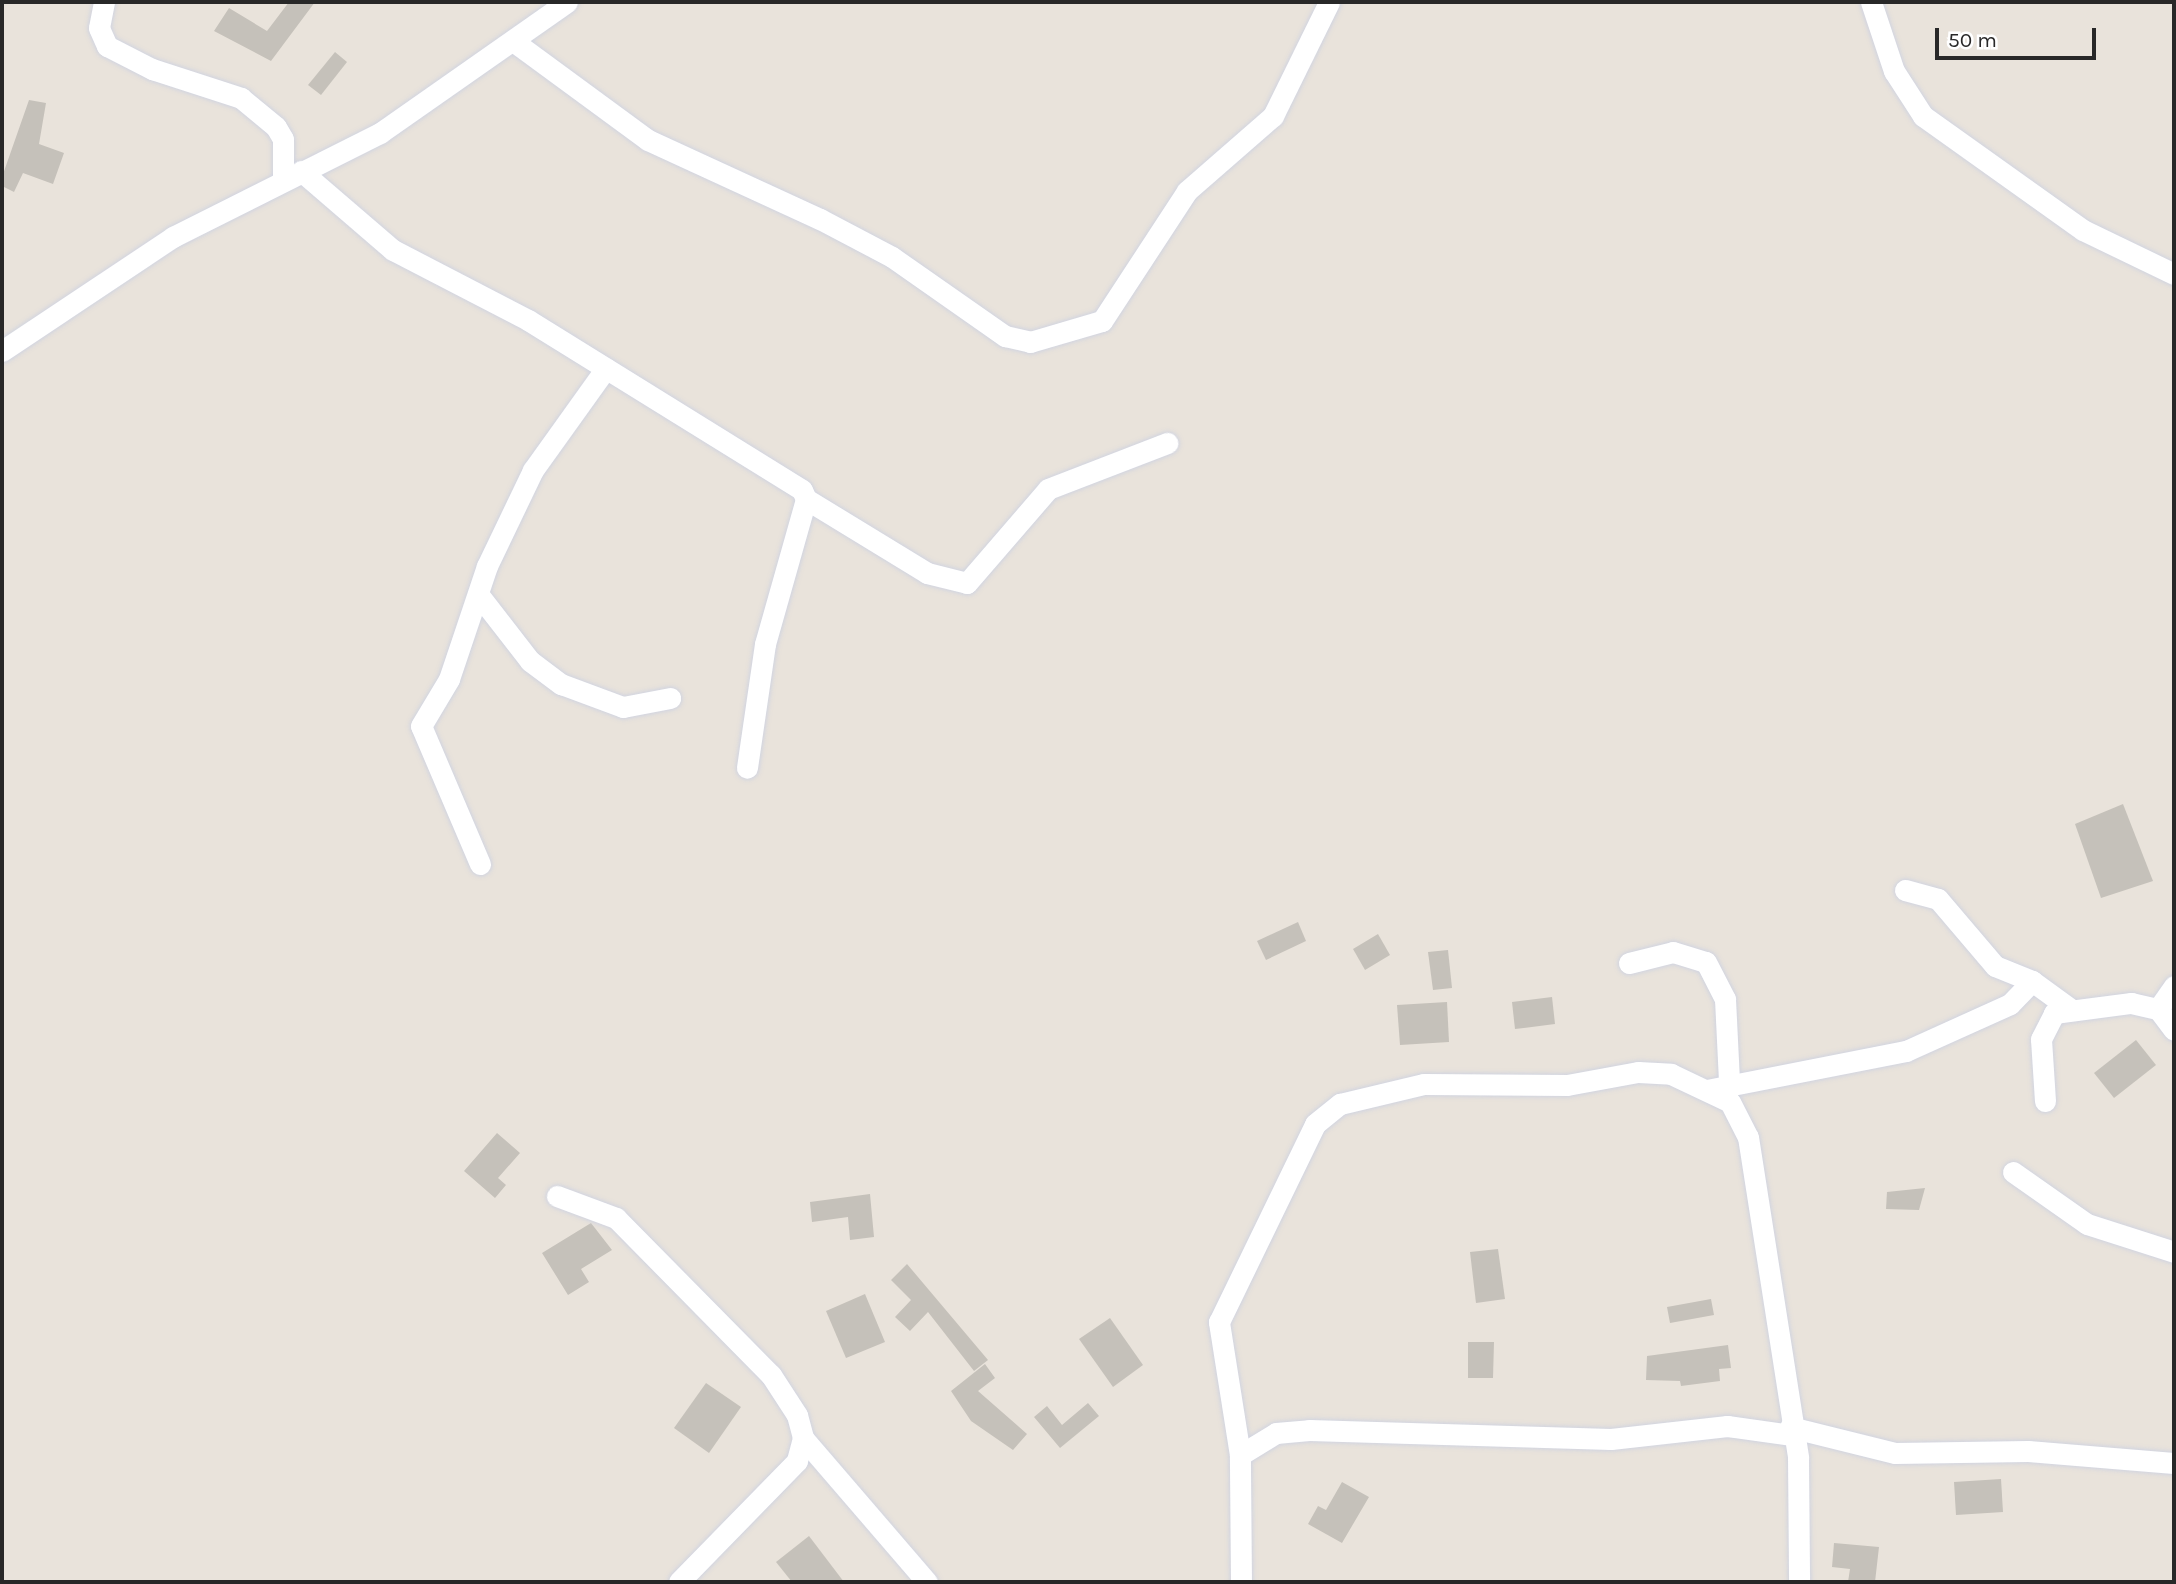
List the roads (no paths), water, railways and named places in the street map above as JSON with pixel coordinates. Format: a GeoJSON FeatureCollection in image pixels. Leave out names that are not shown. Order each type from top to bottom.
{"type":"FeatureCollection","features":[{"type":"Feature","properties":{"kind":"street"},"geometry":{"type":"LineString","coordinates":[[104,2],[99,28],[107,46],[152,69],[241,98],[276,127],[283,139],[292,176],[382,243],[606,368],[793,480],[806,499],[927,573],[967,583],[1048,489],[1167,443]]}},
{"type":"Feature","properties":{"kind":"street"},"geometry":{"type":"LineString","coordinates":[[5,342],[107,285],[173,237],[380,133],[567,2]]}},
{"type":"Feature","properties":{"kind":"street"},"geometry":{"type":"LineString","coordinates":[[513,41],[648,140],[820,219],[891,257],[1005,336],[1030,342],[1102,321],[1187,191],[1273,116],[1329,2]]}},
{"type":"Feature","properties":{"kind":"street"},"geometry":{"type":"LineString","coordinates":[[1871,2],[1895,71],[1923,116],[2083,230],[2174,274]]}},
{"type":"Feature","properties":{"kind":"street"},"geometry":{"type":"LineString","coordinates":[[480,864],[421,726],[449,679],[478,594],[533,470],[606,368]]}},
{"type":"Feature","properties":{"kind":"street"},"geometry":{"type":"LineString","coordinates":[[747,768],[765,644],[806,499]]}},
{"type":"Feature","properties":{"kind":"street"},"geometry":{"type":"LineString","coordinates":[[478,594],[530,661],[561,684],[623,707],[670,698]]}},
{"type":"Feature","properties":{"kind":"street"},"geometry":{"type":"LineString","coordinates":[[1905,890],[1938,899],[1995,966],[2032,981],[2069,1008]]}},
{"type":"Feature","properties":{"kind":"street"},"geometry":{"type":"LineString","coordinates":[[1629,963],[1673,952],[1706,961],[1725,999],[1729,1081]]}},
{"type":"Feature","properties":{"kind":"street"},"geometry":{"type":"LineString","coordinates":[[1707,1090],[1729,1081],[1906,1051],[2010,1003],[2032,981]]}},
{"type":"Feature","properties":{"kind":"street"},"geometry":{"type":"LineString","coordinates":[[2158,1009],[2174,986]]}},
{"type":"Feature","properties":{"kind":"street"},"geometry":{"type":"LineString","coordinates":[[2045,1101],[2044,1023],[2069,1008],[2131,1003],[2158,1009],[2174,1030]]}},
{"type":"Feature","properties":{"kind":"street"},"geometry":{"type":"LineString","coordinates":[[1241,1582],[1240,1455],[1219,1322],[1269,1225],[1300,1148],[1326,1113],[1356,1098],[1424,1084],[1567,1085],[1638,1072],[1671,1074],[1730,1102],[1748,1137],[1801,1497],[1799,1582]]}},
{"type":"Feature","properties":{"kind":"street"},"geometry":{"type":"LineString","coordinates":[[2013,1172],[2087,1224],[2174,1252]]}},
{"type":"Feature","properties":{"kind":"street"},"geometry":{"type":"LineString","coordinates":[[557,1196],[616,1218],[771,1375],[797,1415],[803,1438],[927,1582]]}},
{"type":"Feature","properties":{"kind":"street"},"geometry":{"type":"LineString","coordinates":[[1240,1455],[1276,1433],[1309,1430],[1611,1439],[1727,1426],[1791,1431],[1895,1453],[2028,1451],[2174,1462]]}},
{"type":"Feature","properties":{"kind":"street"},"geometry":{"type":"LineString","coordinates":[[679,1582],[780,1485],[803,1438]]}}]}
